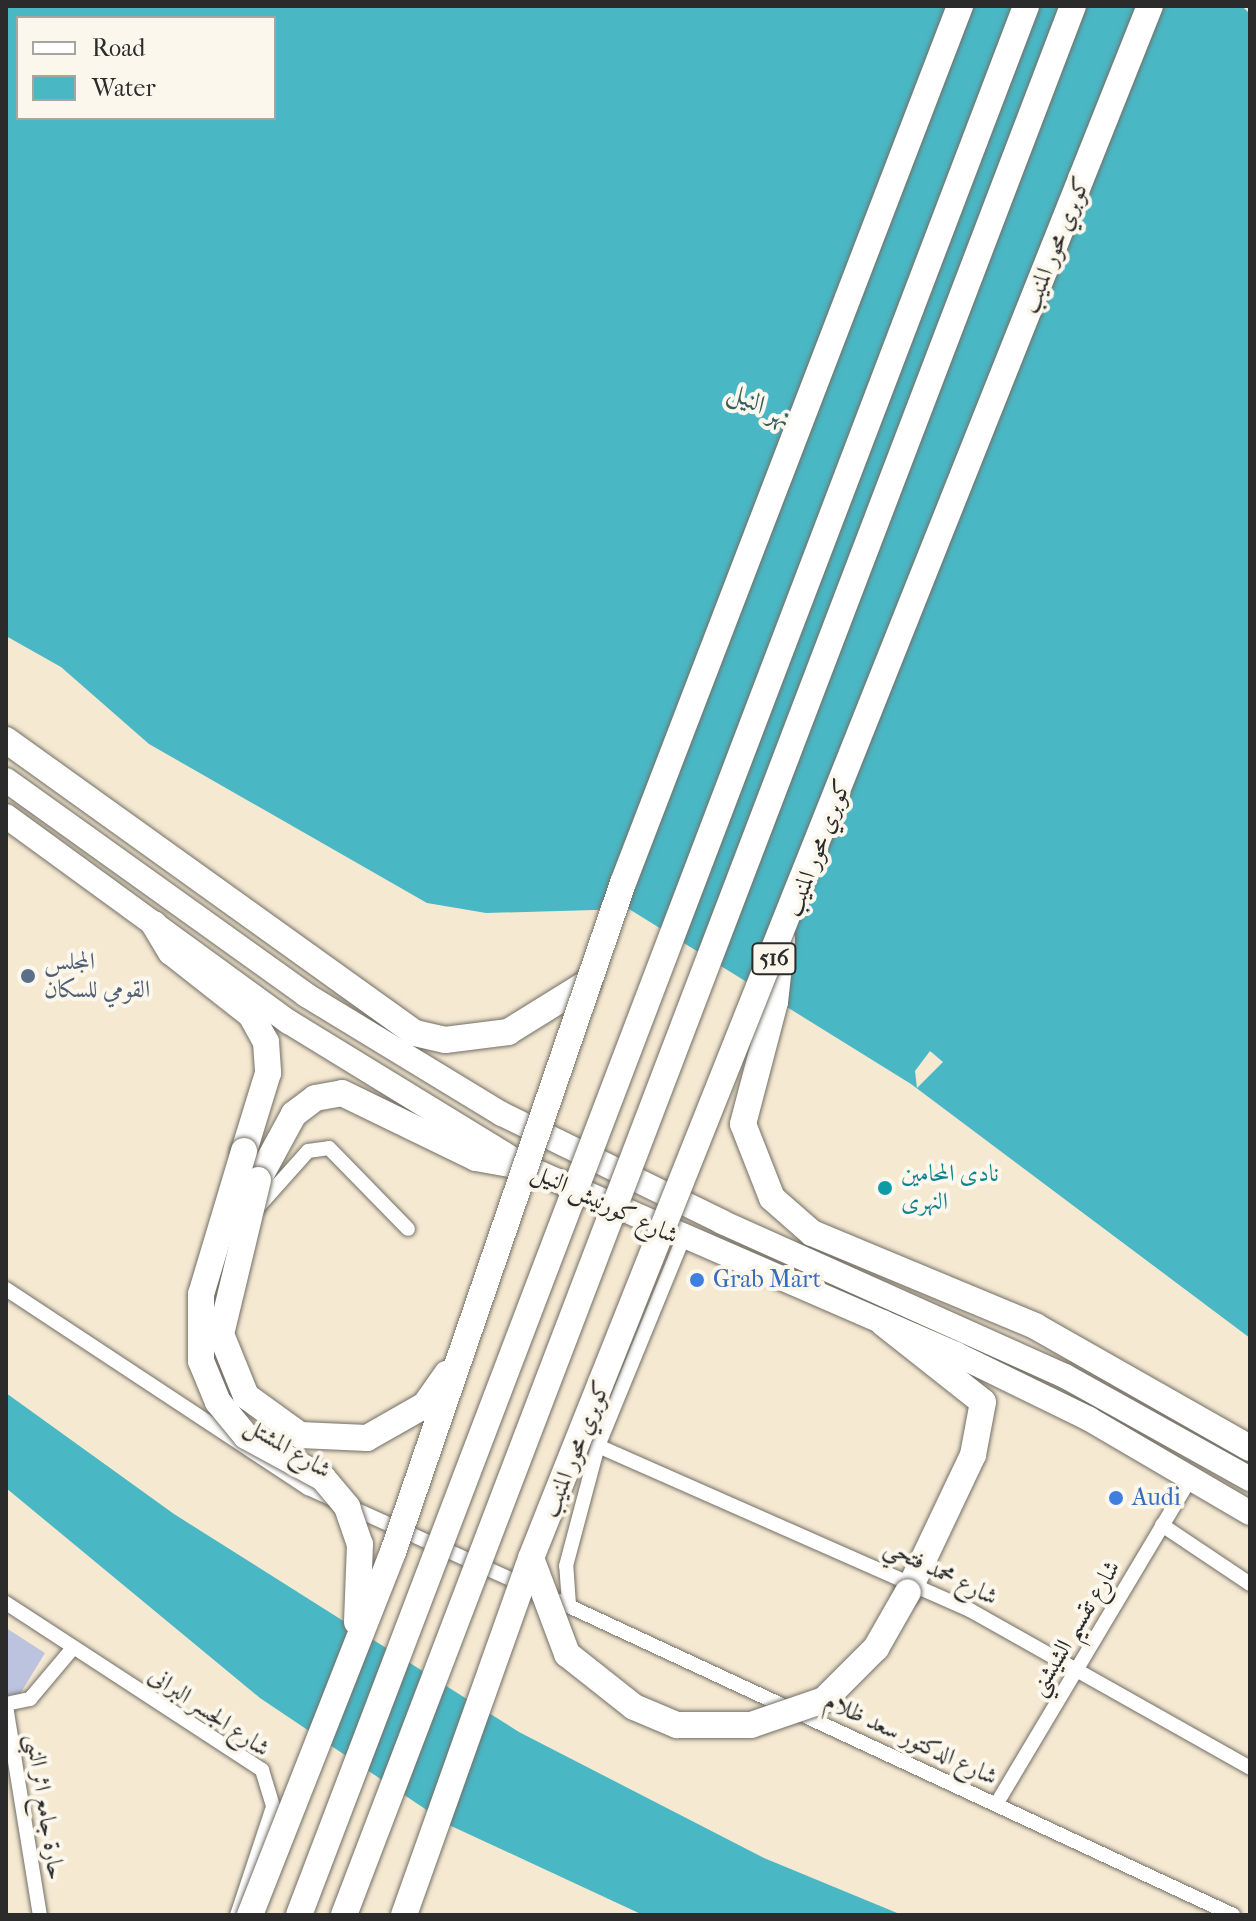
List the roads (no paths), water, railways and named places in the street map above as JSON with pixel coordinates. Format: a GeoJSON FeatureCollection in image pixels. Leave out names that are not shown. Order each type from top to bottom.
{"type":"FeatureCollection","features":[{"type":"Feature","properties":{"kind":"highway"},"geometry":{"type":"LineString","coordinates":[[250,1915],[477,1318],[587,983],[960,6]]}},
{"type":"Feature","properties":{"kind":"highway"},"geometry":{"type":"LineString","coordinates":[[299,1915],[1026,6]]}},
{"type":"Feature","properties":{"kind":"highway","name":"كوبري محور المنيب"},"geometry":{"type":"LineString","coordinates":[[344,1915],[1073,6]]}},
{"type":"Feature","properties":{"kind":"highway","name":"كوبري محور المنيب"},"geometry":{"type":"LineString","coordinates":[[404,1915],[531,1558],[782,939],[1150,6]]}},
{"type":"Feature","properties":{"kind":"highway"},"geometry":{"type":"LineString","coordinates":[[6,740],[415,1033],[461,1040],[508,1032],[587,983]]}},
{"type":"Feature","properties":{"kind":"highway","name":"شارع كورنيش النيل"},"geometry":{"type":"LineString","coordinates":[[6,780],[306,995],[502,1114],[708,1216],[1065,1376],[1250,1479]]}},
{"type":"Feature","properties":{"kind":"highway","name":"شارع كورنيش النيل"},"geometry":{"type":"LineString","coordinates":[[6,816],[321,1044],[526,1167],[682,1241],[883,1323],[1089,1419],[1192,1476],[1250,1513]]}},
{"type":"Feature","properties":{"kind":"highway"},"geometry":{"type":"LineString","coordinates":[[154,924],[171,952],[251,1015],[266,1042],[268,1073],[201,1294],[201,1361],[218,1402],[246,1436],[323,1478],[347,1507],[360,1544],[356,1637]]}},
{"type":"Feature","properties":{"kind":"highway"},"geometry":{"type":"LineString","coordinates":[[782,939],[775,1002],[743,1124],[772,1198],[812,1233],[1002,1310],[1168,1398],[1250,1448]]}},
{"type":"Feature","properties":{"kind":"highway"},"geometry":{"type":"LineString","coordinates":[[477,1318],[445,1377],[399,1426],[334,1441],[271,1419],[234,1376],[221,1334],[258,1180],[294,1114],[315,1098],[342,1093],[464,1153],[526,1167]]}},
{"type":"Feature","properties":{"kind":"highway"},"geometry":{"type":"LineString","coordinates":[[531,1558],[567,1654],[634,1707],[677,1725],[751,1725],[824,1700],[876,1648],[910,1587],[973,1455],[983,1402],[883,1323]]}},
{"type":"Feature","properties":{"kind":"street"},"geometry":{"type":"LineString","coordinates":[[239,1444],[251,1418],[222,1365],[220,1296],[261,1202],[308,1151],[329,1148],[362,1174],[408,1229]]}},
{"type":"Feature","properties":{"kind":"street"},"geometry":{"type":"LineString","coordinates":[[569,1605],[566,1566],[598,1446],[682,1241]]}},
{"type":"Feature","properties":{"kind":"street","name":"شارع المشتل"},"geometry":{"type":"LineString","coordinates":[[6,1289],[239,1444],[378,1523],[569,1605]]}},
{"type":"Feature","properties":{"kind":"street","name":"شارع محمد فتحي"},"geometry":{"type":"LineString","coordinates":[[598,1446],[910,1587],[1078,1667],[1250,1768]]}},
{"type":"Feature","properties":{"kind":"street","name":"شارع تقسيم الشيشني"},"geometry":{"type":"LineString","coordinates":[[997,1803],[1192,1476]]}},
{"type":"Feature","properties":{"kind":"street"},"geometry":{"type":"LineString","coordinates":[[1162,1525],[1250,1584]]}},
{"type":"Feature","properties":{"kind":"street","name":"شارع الجسر البرانى"},"geometry":{"type":"LineString","coordinates":[[6,1603],[262,1770],[273,1807],[237,1915]]}},
{"type":"Feature","properties":{"kind":"street","name":"شارع الدكتور سعد ظلام"},"geometry":{"type":"LineString","coordinates":[[569,1605],[1233,1915]]}},
{"type":"Feature","properties":{"kind":"street"},"geometry":{"type":"LineString","coordinates":[[6,1705],[30,1699],[73,1648]]}},
{"type":"Feature","properties":{"kind":"street","name":"حارة جامع اثر النبى"},"geometry":{"type":"LineString","coordinates":[[6,1705],[12,1770],[40,1915]]}},
{"type":"Feature","properties":{"kind":"water","name":"نهر النيل"},"geometry":{"type":"Polygon","coordinates":[[[6,6],[1242,6],[1250,14],[1250,1338],[911,1084],[629,909],[486,913],[427,903],[149,744],[61,667],[6,636],[6,6]]]}},
{"type":"Feature","properties":{"kind":"water"},"geometry":{"type":"Polygon","coordinates":[[[6,1393],[174,1514],[519,1732],[764,1858],[902,1915],[643,1915],[449,1825],[260,1698],[6,1488],[6,1393]]]}},
{"type":"Feature","properties":{"kind":"place","name":"المجلس القومي للسكان"},"geometry":{"type":"Point","coordinates":[28,976]}},
{"type":"Feature","properties":{"kind":"place","name":"نادى المحامين النهرى"},"geometry":{"type":"Point","coordinates":[885,1188]}},
{"type":"Feature","properties":{"kind":"place","name":"Grab Mart"},"geometry":{"type":"Point","coordinates":[697,1280]}},
{"type":"Feature","properties":{"kind":"place","name":"Audi"},"geometry":{"type":"Point","coordinates":[1116,1498]}}]}
